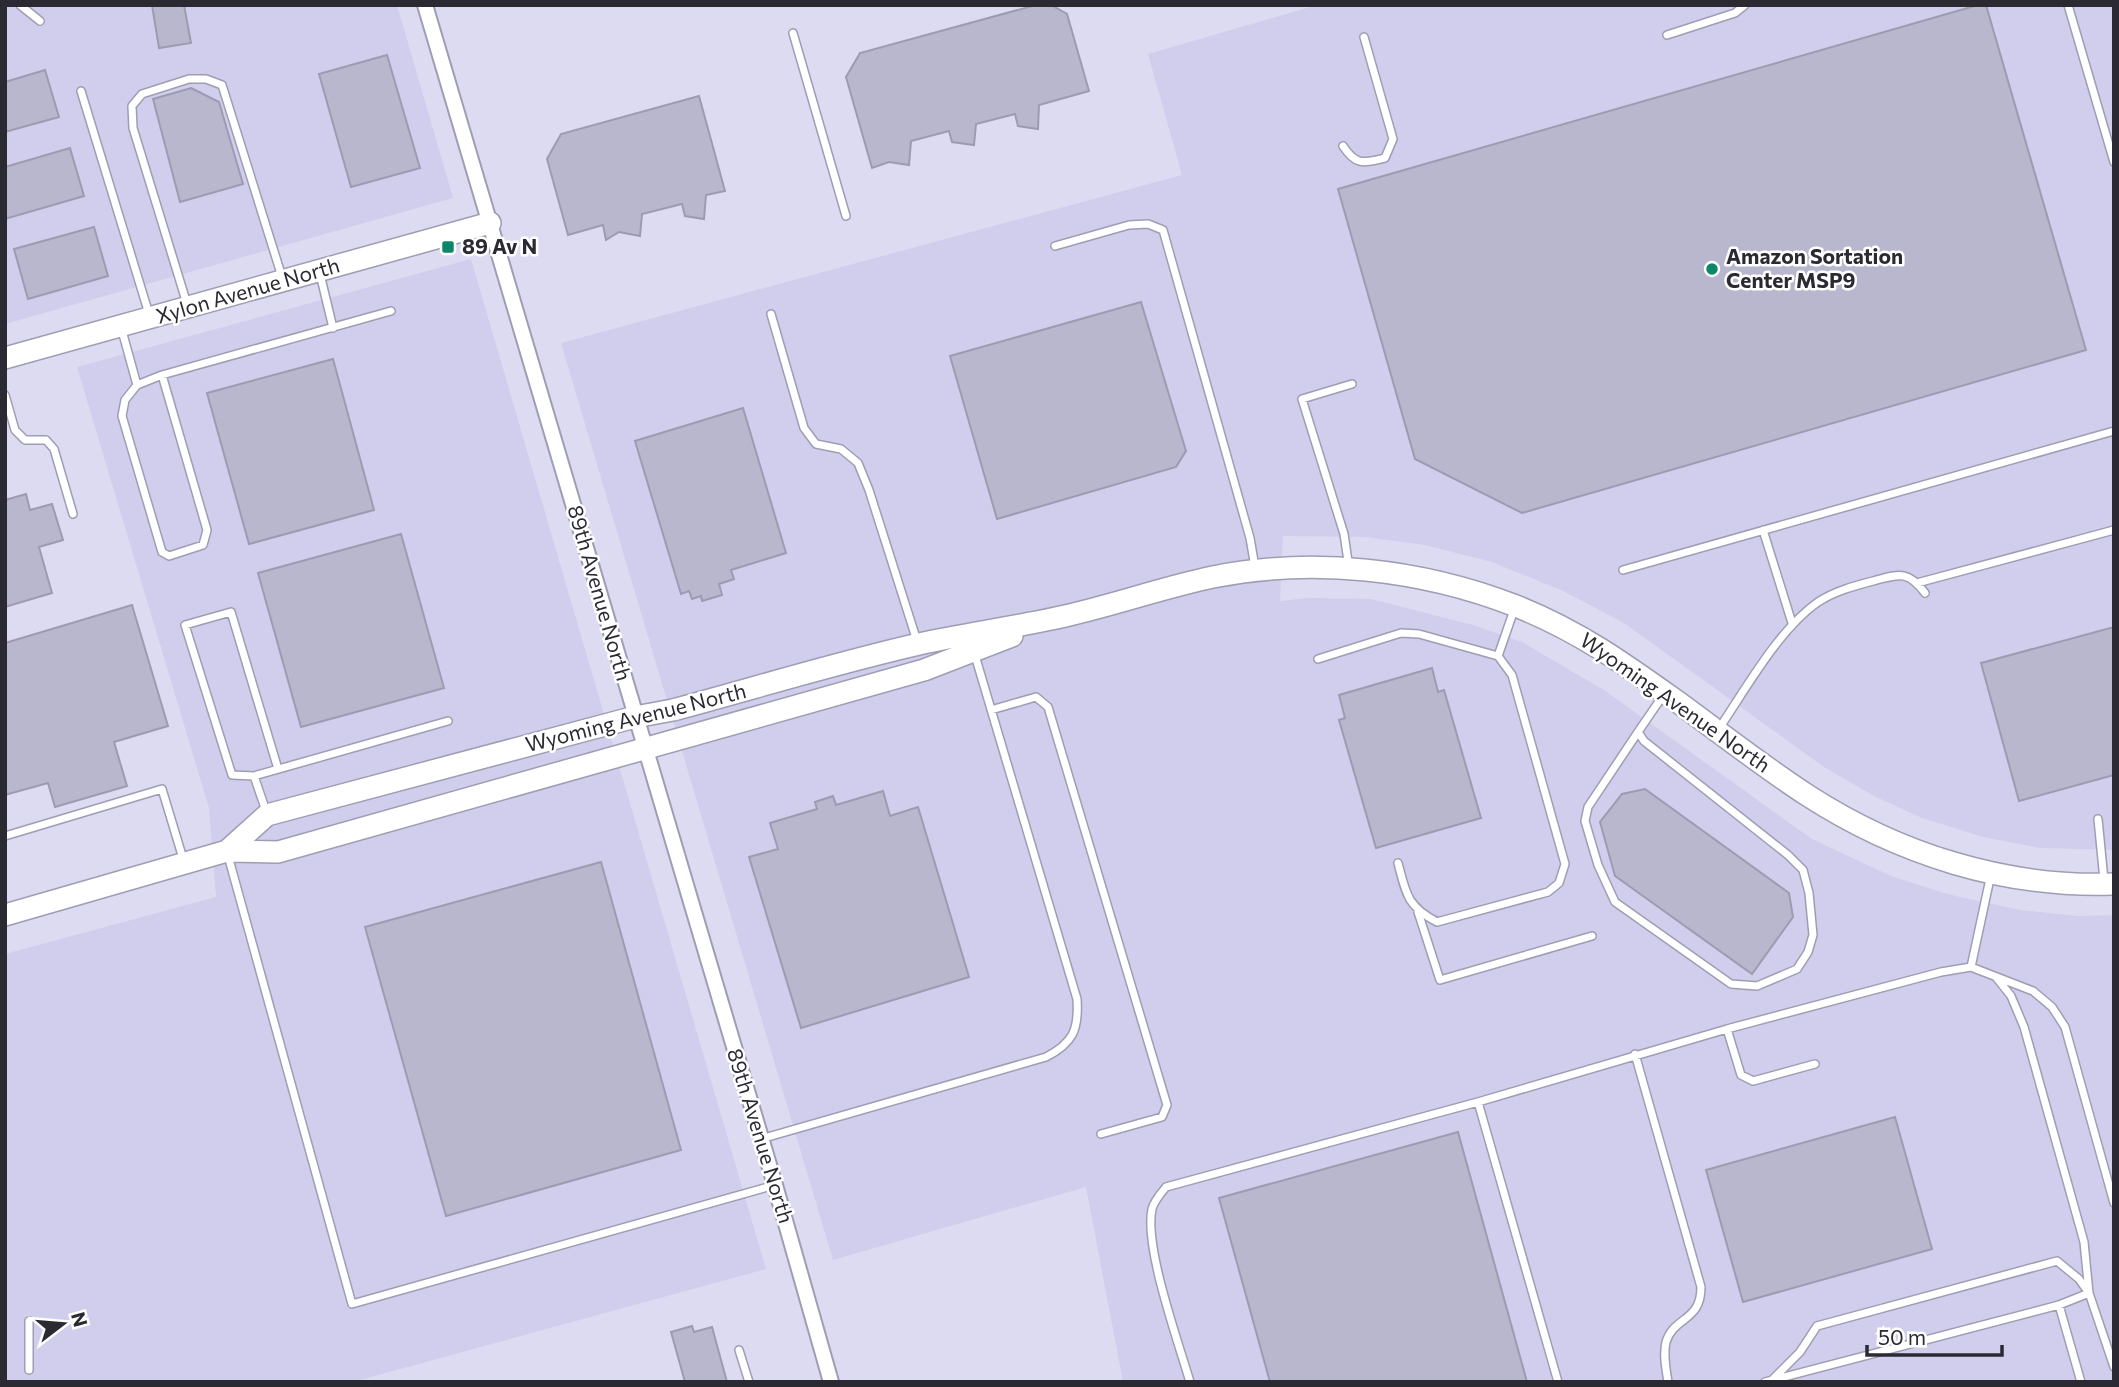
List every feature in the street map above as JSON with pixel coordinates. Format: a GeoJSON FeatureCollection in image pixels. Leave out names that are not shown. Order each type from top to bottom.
{"type":"FeatureCollection","features":[{"type":"Feature","properties":{"kind":"street","name":"89th Avenue North"},"geometry":{"type":"LineString","coordinates":[[425,5],[831,1382]]}},
{"type":"Feature","properties":{"kind":"street","name":"Xylon Avenue North"},"geometry":{"type":"LineString","coordinates":[[5,358],[490,223]]}},
{"type":"Feature","properties":{"kind":"street","name":"Wyoming Avenue North"},"geometry":{"type":"LineString","coordinates":[[227,851],[267,816],[635,717],[673,710],[918,645],[1059,618],[1213,577],[1255,571],[1349,569],[1409,576],[1465,589],[1515,606],[1578,634],[1634,670],[1779,775],[1839,814],[1893,841],[1939,859],[1991,873],[2064,883],[2109,884]]}},
{"type":"Feature","properties":{"kind":"street","name":"Wyoming Avenue North"},"geometry":{"type":"LineString","coordinates":[[5,915],[227,851],[278,852],[925,670],[1059,618]]}},
{"type":"Feature","properties":{"kind":"lane"},"geometry":{"type":"LineString","coordinates":[[20,5],[40,21]]}},
{"type":"Feature","properties":{"kind":"lane"},"geometry":{"type":"LineString","coordinates":[[1667,35],[1735,13],[1745,5]]}},
{"type":"Feature","properties":{"kind":"lane"},"geometry":{"type":"LineString","coordinates":[[2068,5],[2114,162]]}},
{"type":"Feature","properties":{"kind":"lane"},"geometry":{"type":"LineString","coordinates":[[793,33],[846,216]]}},
{"type":"Feature","properties":{"kind":"lane"},"geometry":{"type":"LineString","coordinates":[[1343,146],[1351,159],[1363,163],[1385,158],[1393,139],[1364,37]]}},
{"type":"Feature","properties":{"kind":"lane"},"geometry":{"type":"LineString","coordinates":[[188,307],[133,128],[132,106],[142,94],[189,79],[206,79],[222,85],[284,281]]}},
{"type":"Feature","properties":{"kind":"lane"},"geometry":{"type":"LineString","coordinates":[[81,91],[150,318]]}},
{"type":"Feature","properties":{"kind":"lane"},"geometry":{"type":"LineString","coordinates":[[1055,246],[1129,225],[1148,224],[1163,230],[1250,538],[1255,571]]}},
{"type":"Feature","properties":{"kind":"lane"},"geometry":{"type":"LineString","coordinates":[[320,271],[333,328]]}},
{"type":"Feature","properties":{"kind":"lane"},"geometry":{"type":"LineString","coordinates":[[162,375],[207,530],[203,545],[169,556],[162,552],[122,416],[125,400],[137,385],[162,375],[391,311]]}},
{"type":"Feature","properties":{"kind":"lane"},"geometry":{"type":"LineString","coordinates":[[771,314],[804,428],[816,444],[841,449],[858,463],[918,645]]}},
{"type":"Feature","properties":{"kind":"lane"},"geometry":{"type":"LineString","coordinates":[[121,326],[137,385]]}},
{"type":"Feature","properties":{"kind":"lane"},"geometry":{"type":"LineString","coordinates":[[1349,569],[1343,534],[1303,399],[1352,384]]}},
{"type":"Feature","properties":{"kind":"lane"},"geometry":{"type":"LineString","coordinates":[[5,395],[15,430],[24,440],[46,440],[54,449],[73,514]]}},
{"type":"Feature","properties":{"kind":"lane"},"geometry":{"type":"LineString","coordinates":[[5,433],[15,430]]}},
{"type":"Feature","properties":{"kind":"lane"},"geometry":{"type":"LineString","coordinates":[[1622,570],[2114,431]]}},
{"type":"Feature","properties":{"kind":"lane"},"geometry":{"type":"LineString","coordinates":[[1763,530],[1792,623]]}},
{"type":"Feature","properties":{"kind":"lane"},"geometry":{"type":"LineString","coordinates":[[1917,583],[2114,530]]}},
{"type":"Feature","properties":{"kind":"lane"},"geometry":{"type":"LineString","coordinates":[[1718,731],[1792,623],[1819,601],[1841,590],[1898,574],[1909,577],[1925,593]]}},
{"type":"Feature","properties":{"kind":"lane"},"geometry":{"type":"LineString","coordinates":[[1498,656],[1515,606]]}},
{"type":"Feature","properties":{"kind":"lane"},"geometry":{"type":"LineString","coordinates":[[278,769],[230,612],[185,625],[232,775],[254,776],[448,721]]}},
{"type":"Feature","properties":{"kind":"lane"},"geometry":{"type":"LineString","coordinates":[[1318,659],[1401,633],[1419,634],[1498,656],[1512,675],[1565,864],[1559,883],[1548,892],[1536,896],[1437,922],[1418,912]]}},
{"type":"Feature","properties":{"kind":"lane"},"geometry":{"type":"LineString","coordinates":[[761,1139],[1046,1057],[1061,1049],[1072,1036],[1078,1018],[1077,999],[974,652]]}},
{"type":"Feature","properties":{"kind":"lane"},"geometry":{"type":"LineString","coordinates":[[1638,732],[1644,741],[1788,855],[1803,870],[1809,893],[1813,935],[1808,952],[1797,969],[1756,986],[1731,984],[1615,902],[1598,864],[1585,821],[1588,807],[1638,732],[1665,693]]}},
{"type":"Feature","properties":{"kind":"lane"},"geometry":{"type":"LineString","coordinates":[[991,710],[1036,697],[1048,707],[1167,1105],[1162,1117],[1101,1134]]}},
{"type":"Feature","properties":{"kind":"lane"},"geometry":{"type":"LineString","coordinates":[[254,776],[267,816]]}},
{"type":"Feature","properties":{"kind":"lane"},"geometry":{"type":"LineString","coordinates":[[5,836],[162,789],[184,863]]}},
{"type":"Feature","properties":{"kind":"lane"},"geometry":{"type":"LineString","coordinates":[[2098,819],[2109,884]]}},
{"type":"Feature","properties":{"kind":"lane"},"geometry":{"type":"LineString","coordinates":[[227,851],[352,1304],[775,1185]]}},
{"type":"Feature","properties":{"kind":"lane"},"geometry":{"type":"LineString","coordinates":[[1398,863],[1406,896],[1418,912],[1440,980],[1592,936]]}},
{"type":"Feature","properties":{"kind":"lane"},"geometry":{"type":"LineString","coordinates":[[1971,967],[1991,873]]}},
{"type":"Feature","properties":{"kind":"lane"},"geometry":{"type":"LineString","coordinates":[[1190,1382],[1149,1228],[1152,1205],[1166,1187],[1478,1102],[1635,1054],[1941,972],[1971,967],[2033,991],[2052,1007],[2065,1027],[2114,1203]]}},
{"type":"Feature","properties":{"kind":"lane"},"geometry":{"type":"LineString","coordinates":[[1996,976],[2011,996],[2024,1027],[2084,1242],[2089,1293],[2114,1367]]}},
{"type":"Feature","properties":{"kind":"lane"},"geometry":{"type":"LineString","coordinates":[[1727,1029],[1741,1075],[1753,1081],[1815,1064]]}},
{"type":"Feature","properties":{"kind":"lane"},"geometry":{"type":"LineString","coordinates":[[1635,1054],[1701,1287],[1701,1298],[1696,1310],[1672,1331],[1666,1341],[1664,1357],[1668,1382]]}},
{"type":"Feature","properties":{"kind":"lane"},"geometry":{"type":"LineString","coordinates":[[1478,1102],[1558,1382]]}},
{"type":"Feature","properties":{"kind":"lane"},"geometry":{"type":"LineString","coordinates":[[1770,1381],[1800,1352],[1817,1326],[1929,1295],[2057,1261],[2079,1279],[2089,1293]]}},
{"type":"Feature","properties":{"kind":"lane"},"geometry":{"type":"LineString","coordinates":[[1770,1381],[2059,1305],[2089,1293]]}},
{"type":"Feature","properties":{"kind":"lane"},"geometry":{"type":"LineString","coordinates":[[2059,1305],[2081,1382]]}},
{"type":"Feature","properties":{"kind":"lane"},"geometry":{"type":"LineString","coordinates":[[29,1321],[29,1370]]}},
{"type":"Feature","properties":{"kind":"lane"},"geometry":{"type":"LineString","coordinates":[[739,1350],[749,1382]]}},
{"type":"Feature","properties":{"kind":"shaded area"},"geometry":{"type":"Polygon","coordinates":[[[5,5],[397,5],[453,198],[5,324],[5,5]]]}},
{"type":"Feature","properties":{"kind":"shaded area"},"geometry":{"type":"Polygon","coordinates":[[[1317,5],[2114,5],[2114,850],[2040,848],[1983,837],[1922,818],[1874,796],[1824,767],[1624,623],[1563,591],[1492,562],[1425,545],[1365,537],[1283,536],[1280,601],[1309,598],[1371,599],[1473,625],[1522,642],[1604,690],[1812,839],[1891,876],[1947,894],[2020,910],[2079,916],[2114,915],[2114,1382],[1123,1382],[1086,1187],[833,1260],[561,343],[1182,175],[1148,54],[1317,5]]]}},
{"type":"Feature","properties":{"kind":"shaded area"},"geometry":{"type":"Polygon","coordinates":[[[471,259],[766,1269],[353,1382],[5,1382],[5,954],[216,897],[209,808],[77,367],[471,259]]]}},
{"type":"Feature","properties":{"kind":"building"},"geometry":{"type":"Polygon","coordinates":[[[152,5],[184,5],[191,43],[159,48],[152,5]]]}},
{"type":"Feature","properties":{"kind":"building"},"geometry":{"type":"Polygon","coordinates":[[[1036,5],[1051,5],[1067,14],[1089,91],[1039,105],[1038,129],[1018,126],[1015,114],[976,124],[974,145],[952,142],[949,131],[911,141],[909,165],[889,162],[872,168],[846,77],[860,53],[1036,5]]]}},
{"type":"Feature","properties":{"kind":"building","name":"Amazon Sortation Center MSP9"},"geometry":{"type":"Polygon","coordinates":[[[1978,5],[1986,5],[2086,350],[1522,513],[1415,459],[1338,189],[1978,5]]]}},
{"type":"Feature","properties":{"kind":"building"},"geometry":{"type":"Polygon","coordinates":[[[387,55],[420,168],[351,187],[319,74],[387,55]]]}},
{"type":"Feature","properties":{"kind":"building"},"geometry":{"type":"Polygon","coordinates":[[[45,70],[59,117],[5,132],[5,82],[45,70]]]}},
{"type":"Feature","properties":{"kind":"building"},"geometry":{"type":"Polygon","coordinates":[[[191,88],[219,102],[243,184],[180,202],[153,99],[191,88]]]}},
{"type":"Feature","properties":{"kind":"building"},"geometry":{"type":"Polygon","coordinates":[[[699,96],[725,191],[706,195],[704,219],[685,216],[682,204],[642,214],[640,236],[619,232],[606,240],[603,225],[568,235],[547,159],[561,134],[699,96]]]}},
{"type":"Feature","properties":{"kind":"building"},"geometry":{"type":"Polygon","coordinates":[[[70,148],[84,196],[5,219],[5,167],[70,148]]]}},
{"type":"Feature","properties":{"kind":"building"},"geometry":{"type":"Polygon","coordinates":[[[94,227],[108,276],[28,299],[14,249],[94,227]]]}},
{"type":"Feature","properties":{"kind":"building"},"geometry":{"type":"Polygon","coordinates":[[[1141,302],[1186,451],[1176,467],[997,519],[950,356],[1141,302]]]}},
{"type":"Feature","properties":{"kind":"building"},"geometry":{"type":"Polygon","coordinates":[[[333,359],[374,510],[249,544],[207,393],[333,359]]]}},
{"type":"Feature","properties":{"kind":"building"},"geometry":{"type":"Polygon","coordinates":[[[743,408],[786,553],[731,570],[734,579],[719,584],[722,595],[702,601],[701,596],[692,599],[689,591],[681,594],[635,441],[743,408]]]}},
{"type":"Feature","properties":{"kind":"building"},"geometry":{"type":"Polygon","coordinates":[[[26,494],[30,510],[52,504],[63,540],[39,547],[52,593],[5,607],[5,500],[26,494]]]}},
{"type":"Feature","properties":{"kind":"building"},"geometry":{"type":"Polygon","coordinates":[[[401,534],[444,688],[301,727],[258,573],[401,534]]]}},
{"type":"Feature","properties":{"kind":"building"},"geometry":{"type":"Polygon","coordinates":[[[132,605],[168,726],[114,742],[127,786],[55,807],[48,783],[5,795],[5,643],[132,605]]]}},
{"type":"Feature","properties":{"kind":"building"},"geometry":{"type":"Polygon","coordinates":[[[2114,627],[2114,775],[2019,801],[1981,663],[2114,627]]]}},
{"type":"Feature","properties":{"kind":"building"},"geometry":{"type":"Polygon","coordinates":[[[1432,668],[1438,692],[1444,690],[1481,818],[1376,848],[1339,720],[1345,718],[1339,695],[1432,668]]]}},
{"type":"Feature","properties":{"kind":"building"},"geometry":{"type":"Polygon","coordinates":[[[1645,789],[1789,893],[1793,917],[1752,974],[1615,876],[1600,822],[1622,794],[1645,789]]]}},
{"type":"Feature","properties":{"kind":"building"},"geometry":{"type":"Polygon","coordinates":[[[883,791],[890,816],[918,807],[969,977],[801,1028],[749,857],[778,849],[770,823],[817,809],[815,802],[833,796],[836,805],[883,791]]]}},
{"type":"Feature","properties":{"kind":"building"},"geometry":{"type":"Polygon","coordinates":[[[601,862],[681,1150],[446,1216],[365,927],[601,862]]]}},
{"type":"Feature","properties":{"kind":"building"},"geometry":{"type":"Polygon","coordinates":[[[1895,1117],[1932,1249],[1743,1302],[1706,1170],[1895,1117]]]}},
{"type":"Feature","properties":{"kind":"building"},"geometry":{"type":"Polygon","coordinates":[[[1458,1132],[1527,1382],[1270,1382],[1219,1198],[1458,1132]]]}},
{"type":"Feature","properties":{"kind":"building"},"geometry":{"type":"Polygon","coordinates":[[[692,1326],[694,1332],[712,1327],[727,1382],[685,1382],[671,1332],[692,1326]]]}},
{"type":"Feature","properties":{"kind":"place","name":"89 Av N"},"geometry":{"type":"Point","coordinates":[448,247]}},
{"type":"Feature","properties":{"kind":"place","name":"Amazon Sortation Center MSP9"},"geometry":{"type":"Point","coordinates":[1712,269]}}]}
